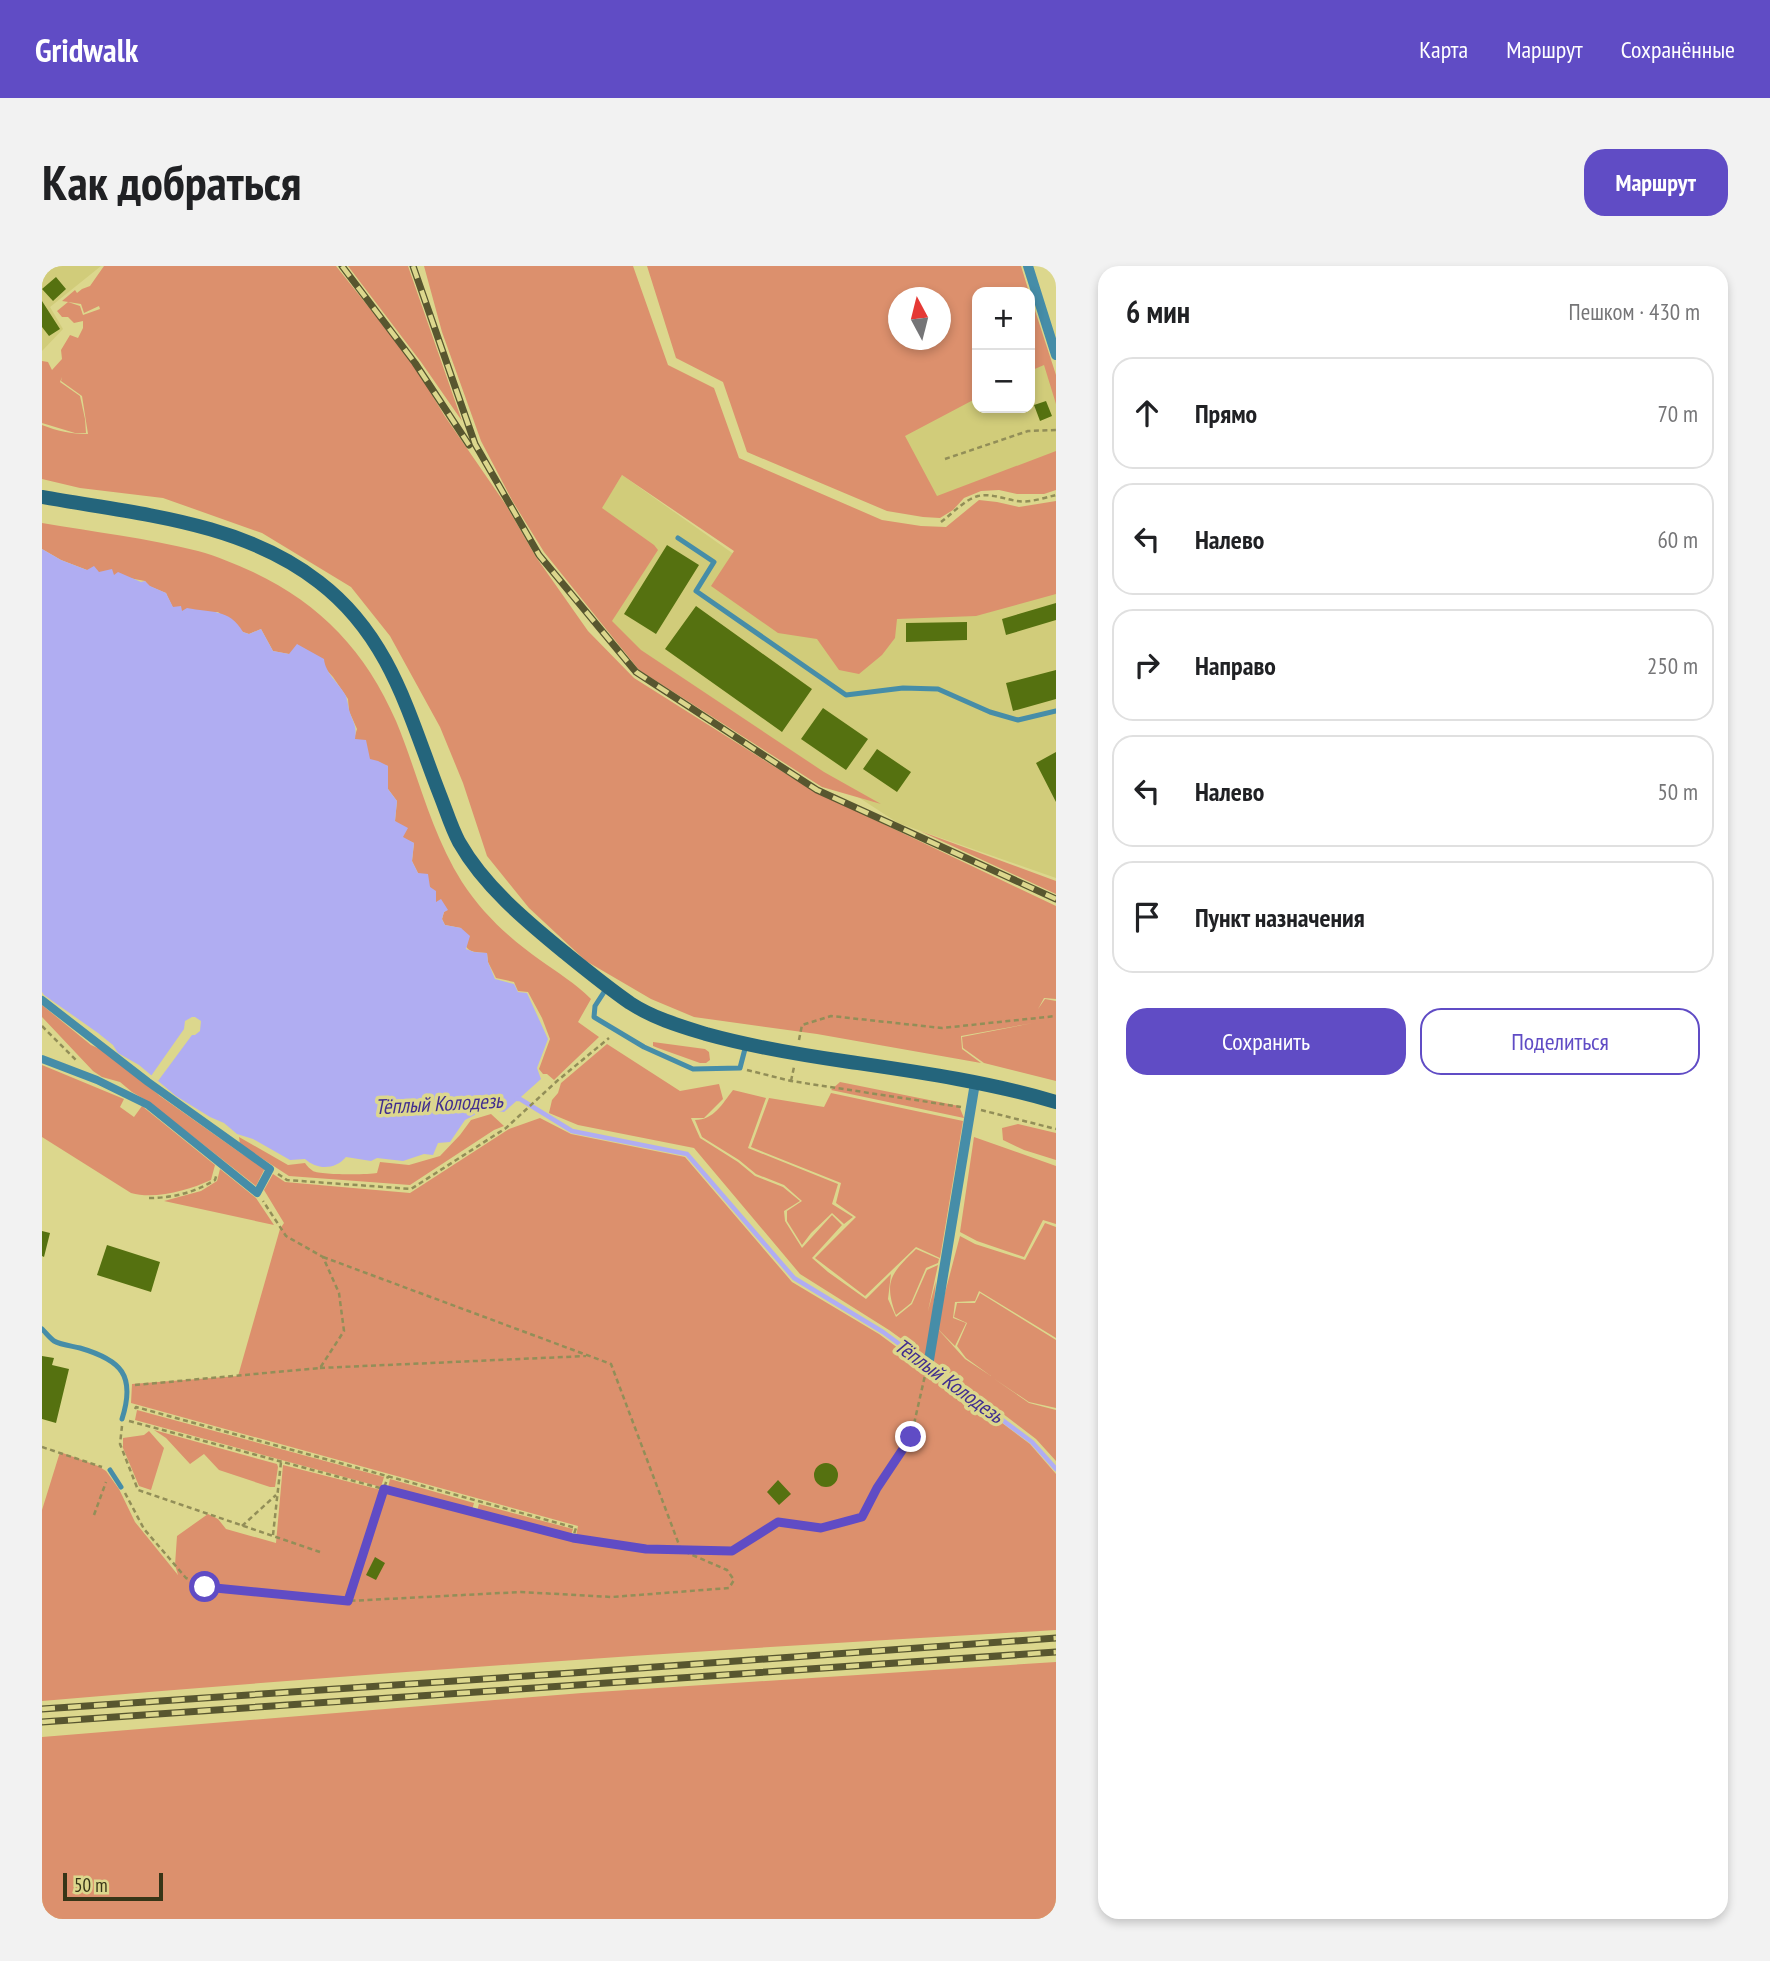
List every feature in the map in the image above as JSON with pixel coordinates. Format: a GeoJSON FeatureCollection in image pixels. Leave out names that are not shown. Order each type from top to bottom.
{"type":"FeatureCollection","features":[{"type":"Feature","properties":{"kind":"main road"},"geometry":{"type":"LineString","coordinates":[[42,498],[190,523],[240,537],[320,582],[351,612],[380,648],[402,692],[459,841],[486,881],[539,931],[632,1004],[672,1024],[746,1045],[975,1083],[1056,1102]]}},
{"type":"Feature","properties":{"kind":"street"},"geometry":{"type":"LineString","coordinates":[[1028,266],[1056,355]]}},
{"type":"Feature","properties":{"kind":"street"},"geometry":{"type":"LineString","coordinates":[[42,1000],[149,1082],[270,1168],[257,1192],[148,1105],[97,1080],[42,1059]]}},
{"type":"Feature","properties":{"kind":"street"},"geometry":{"type":"LineString","coordinates":[[928,1365],[975,1083]]}},
{"type":"Feature","properties":{"kind":"lane"},"geometry":{"type":"LineString","coordinates":[[678,538],[714,562],[696,591],[846,695],[904,688],[938,689],[990,712],[1018,720],[1056,711]]}},
{"type":"Feature","properties":{"kind":"lane"},"geometry":{"type":"LineString","coordinates":[[607,986],[595,1006],[594,1017],[644,1047],[693,1069],[740,1068],[746,1045]]}},
{"type":"Feature","properties":{"kind":"lane"},"geometry":{"type":"LineString","coordinates":[[42,1329],[55,1341],[104,1355],[122,1371],[127,1405],[122,1419]]}},
{"type":"Feature","properties":{"kind":"lane"},"geometry":{"type":"LineString","coordinates":[[110,1470],[121,1487]]}},
{"type":"Feature","properties":{"kind":"path"},"geometry":{"type":"LineString","coordinates":[[946,459],[1028,431],[1056,430]]}},
{"type":"Feature","properties":{"kind":"path"},"geometry":{"type":"LineString","coordinates":[[942,522],[966,501],[980,495],[1020,501],[1056,495]]}},
{"type":"Feature","properties":{"kind":"path"},"geometry":{"type":"LineString","coordinates":[[791,1081],[802,1025],[831,1016],[942,1028],[1056,1016]]}},
{"type":"Feature","properties":{"kind":"path"},"geometry":{"type":"LineString","coordinates":[[42,1026],[78,1062]]}},
{"type":"Feature","properties":{"kind":"path"},"geometry":{"type":"LineString","coordinates":[[270,1168],[287,1180],[411,1189],[506,1128],[617,1031]]}},
{"type":"Feature","properties":{"kind":"path"},"geometry":{"type":"LineString","coordinates":[[740,1068],[791,1081],[971,1108],[1056,1129]]}},
{"type":"Feature","properties":{"kind":"path"},"geometry":{"type":"LineString","coordinates":[[149,1198],[168,1198],[200,1189],[215,1180],[219,1162]]}},
{"type":"Feature","properties":{"kind":"path"},"geometry":{"type":"LineString","coordinates":[[121,1487],[152,1539],[186,1578],[205,1587],[348,1601],[521,1592],[612,1597],[729,1588],[734,1580],[727,1570],[681,1550],[611,1364],[323,1257],[286,1236],[257,1192]]}},
{"type":"Feature","properties":{"kind":"path"},"geometry":{"type":"LineString","coordinates":[[320,1368],[344,1331],[339,1293],[323,1257]]}},
{"type":"Feature","properties":{"kind":"path"},"geometry":{"type":"LineString","coordinates":[[126,1386],[320,1368],[590,1356]]}},
{"type":"Feature","properties":{"kind":"path"},"geometry":{"type":"LineString","coordinates":[[320,1552],[138,1490],[120,1444],[122,1419],[573,1538],[646,1549],[732,1551],[778,1522],[821,1528],[862,1517],[877,1488],[911,1437],[928,1365]]}},
{"type":"Feature","properties":{"kind":"path"},"geometry":{"type":"LineString","coordinates":[[132,1422],[136,1407],[576,1528],[573,1538]]}},
{"type":"Feature","properties":{"kind":"path"},"geometry":{"type":"LineString","coordinates":[[42,1447],[110,1470],[94,1515]]}},
{"type":"Feature","properties":{"kind":"path"},"geometry":{"type":"LineString","coordinates":[[273,1535],[281,1462]]}},
{"type":"Feature","properties":{"kind":"path"},"geometry":{"type":"LineString","coordinates":[[348,1601],[388,1476]]}},
{"type":"Feature","properties":{"kind":"path"},"geometry":{"type":"LineString","coordinates":[[242,1526],[278,1494]]}},
{"type":"Feature","properties":{"kind":"shaded area"},"geometry":{"type":"Polygon","coordinates":[[[42,266],[101,266],[50,307],[63,329],[42,351],[42,266]]]}},
{"type":"Feature","properties":{"kind":"shaded area"},"geometry":{"type":"Polygon","coordinates":[[[104,266],[336,266],[414,364],[444,415],[506,505],[536,557],[588,631],[634,678],[810,789],[1056,906],[1056,999],[1044,998],[1038,1009],[1045,999],[1056,1001],[1056,1081],[984,1063],[963,1048],[962,1037],[1033,1023],[961,1036],[962,1049],[981,1063],[817,1034],[694,1017],[651,999],[586,961],[529,908],[487,856],[463,783],[440,727],[390,636],[351,587],[262,533],[163,498],[80,488],[42,479],[42,425],[75,433],[42,423],[42,361],[48,362],[52,370],[62,359],[61,350],[70,335],[78,338],[83,328],[83,321],[74,323],[57,311],[68,302],[80,306],[83,315],[100,309],[99,306],[84,313],[81,304],[62,301],[75,290],[77,293],[90,286],[104,266]],[[62,377],[60,382],[80,396],[86,433],[76,433],[88,434],[82,396],[61,381],[62,377]]]}},
{"type":"Feature","properties":{"kind":"shaded area"},"geometry":{"type":"Polygon","coordinates":[[[348,266],[408,266],[462,421],[421,362],[348,266]]]}},
{"type":"Feature","properties":{"kind":"shaded area"},"geometry":{"type":"Polygon","coordinates":[[[424,266],[633,266],[668,365],[714,388],[739,458],[882,520],[921,526],[946,527],[979,500],[1019,507],[1056,501],[1056,594],[976,616],[897,619],[895,638],[882,655],[859,674],[839,670],[817,639],[778,633],[711,586],[734,551],[622,475],[602,508],[658,550],[612,621],[641,650],[824,772],[881,804],[822,787],[639,670],[544,552],[513,502],[481,441],[442,332],[424,266]]]}},
{"type":"Feature","properties":{"kind":"shaded area"},"geometry":{"type":"Polygon","coordinates":[[[647,266],[1021,266],[1027,287],[972,287],[972,401],[905,436],[937,496],[1056,451],[1056,490],[1044,494],[981,491],[964,498],[953,510],[940,518],[887,511],[747,452],[723,382],[676,358],[647,266]]]}},
{"type":"Feature","properties":{"kind":"shaded area"},"geometry":{"type":"Polygon","coordinates":[[[1035,310],[1056,375],[1056,404],[1044,365],[1035,369],[1035,310]]]}},
{"type":"Feature","properties":{"kind":"shaded area"},"geometry":{"type":"Polygon","coordinates":[[[1045,360],[1056,399],[1056,456],[933,502],[900,435],[972,398],[972,413],[1035,413],[1035,365],[1045,360]]]}},
{"type":"Feature","properties":{"kind":"shaded area"},"geometry":{"type":"Polygon","coordinates":[[[622,475],[773,582],[1056,588],[1056,878],[898,823],[637,653],[607,622],[602,507],[622,475]]]}},
{"type":"Feature","properties":{"kind":"shaded area"},"geometry":{"type":"Polygon","coordinates":[[[42,523],[159,542],[212,555],[277,585],[320,615],[356,652],[384,696],[404,741],[442,844],[462,882],[478,904],[507,934],[591,999],[578,1022],[599,1037],[554,1080],[539,1069],[550,1039],[542,1018],[528,992],[518,991],[514,982],[496,978],[488,962],[487,953],[474,952],[467,948],[461,928],[445,925],[442,919],[447,910],[436,902],[430,887],[418,873],[412,861],[414,843],[403,838],[395,821],[397,801],[388,789],[388,766],[369,760],[354,739],[357,729],[349,711],[348,699],[325,668],[289,654],[273,651],[261,629],[249,634],[243,632],[218,612],[187,609],[182,612],[173,608],[166,593],[149,586],[145,581],[87,570],[61,560],[42,549],[42,523]]]}},
{"type":"Feature","properties":{"kind":"shaded area"},"geometry":{"type":"Polygon","coordinates":[[[920,831],[1056,881],[1056,894],[920,831]]]}},
{"type":"Feature","properties":{"kind":"shaded area"},"geometry":{"type":"Polygon","coordinates":[[[42,1005],[91,1045],[109,1053],[160,1096],[265,1168],[256,1186],[149,1102],[120,1082],[102,1077],[93,1071],[42,1017],[42,1005]]]}},
{"type":"Feature","properties":{"kind":"shaded area"},"geometry":{"type":"Polygon","coordinates":[[[653,1042],[705,1049],[709,1052],[710,1060],[700,1063],[653,1046],[653,1042]]]}},
{"type":"Feature","properties":{"kind":"shaded area"},"geometry":{"type":"Polygon","coordinates":[[[607,1044],[680,1091],[719,1084],[723,1099],[704,1118],[691,1118],[700,1138],[755,1176],[783,1187],[800,1201],[784,1211],[785,1221],[802,1248],[832,1215],[842,1225],[812,1258],[866,1299],[891,1274],[888,1299],[896,1317],[912,1304],[927,1270],[938,1265],[928,1311],[936,1281],[928,1358],[800,1274],[694,1148],[578,1125],[549,1113],[561,1083],[607,1044]]]}},
{"type":"Feature","properties":{"kind":"shaded area"},"geometry":{"type":"Polygon","coordinates":[[[42,1065],[124,1099],[120,1107],[134,1117],[142,1106],[215,1165],[211,1180],[172,1193],[131,1193],[42,1137],[42,1065]]]}},
{"type":"Feature","properties":{"kind":"shaded area"},"geometry":{"type":"Polygon","coordinates":[[[840,1082],[959,1106],[964,1118],[831,1090],[840,1082]]]}},
{"type":"Feature","properties":{"kind":"shaded area"},"geometry":{"type":"Polygon","coordinates":[[[733,1090],[766,1098],[748,1148],[838,1184],[832,1204],[853,1217],[844,1224],[832,1213],[802,1245],[787,1221],[787,1211],[802,1201],[784,1185],[756,1174],[702,1137],[695,1120],[712,1114],[733,1090]]]}},
{"type":"Feature","properties":{"kind":"shaded area"},"geometry":{"type":"Polygon","coordinates":[[[831,1093],[963,1121],[940,1258],[916,1247],[865,1296],[815,1258],[856,1217],[836,1203],[841,1183],[751,1147],[769,1098],[824,1107],[831,1093]]]}},
{"type":"Feature","properties":{"kind":"shaded area"},"geometry":{"type":"Polygon","coordinates":[[[491,1114],[504,1126],[410,1185],[289,1176],[240,1144],[239,1137],[288,1165],[305,1163],[313,1171],[325,1173],[372,1174],[377,1173],[380,1162],[409,1165],[440,1156],[471,1120],[491,1114]]]}},
{"type":"Feature","properties":{"kind":"shaded area"},"geometry":{"type":"Polygon","coordinates":[[[540,1118],[571,1134],[685,1157],[792,1282],[879,1334],[925,1368],[929,1368],[1030,1444],[1056,1474],[1056,1630],[549,1662],[42,1701],[42,1510],[60,1452],[106,1471],[119,1489],[135,1522],[178,1575],[175,1565],[177,1536],[208,1514],[218,1519],[226,1529],[276,1543],[283,1465],[574,1539],[646,1550],[732,1552],[646,1548],[576,1536],[578,1526],[131,1403],[132,1384],[238,1376],[280,1229],[284,1223],[264,1190],[273,1174],[285,1182],[410,1193],[509,1129],[540,1118]]]}},
{"type":"Feature","properties":{"kind":"shaded area"},"geometry":{"type":"Polygon","coordinates":[[[1018,1124],[1056,1133],[1056,1160],[1003,1140],[1002,1128],[1018,1124]]]}},
{"type":"Feature","properties":{"kind":"shaded area"},"geometry":{"type":"Polygon","coordinates":[[[974,1137],[1056,1166],[1056,1224],[1043,1220],[1024,1257],[977,1241],[960,1232],[974,1137]]]}},
{"type":"Feature","properties":{"kind":"shaded area"},"geometry":{"type":"Polygon","coordinates":[[[220,1169],[256,1198],[274,1225],[164,1201],[201,1191],[217,1181],[220,1169]]]}},
{"type":"Feature","properties":{"kind":"shaded area"},"geometry":{"type":"Polygon","coordinates":[[[1045,1223],[1056,1227],[1056,1338],[979,1291],[975,1301],[955,1302],[953,1318],[966,1323],[955,1346],[936,1327],[960,1236],[975,1244],[1025,1260],[1045,1223]]]}},
{"type":"Feature","properties":{"kind":"shaded area"},"geometry":{"type":"Polygon","coordinates":[[[916,1249],[939,1259],[938,1263],[926,1268],[911,1303],[896,1315],[890,1293],[892,1278],[916,1249]]]}},
{"type":"Feature","properties":{"kind":"shaded area"},"geometry":{"type":"Polygon","coordinates":[[[980,1293],[1056,1340],[1056,1408],[1029,1402],[993,1378],[1029,1403],[1056,1410],[1056,1461],[1036,1439],[931,1359],[936,1327],[965,1359],[991,1376],[966,1358],[957,1346],[967,1323],[954,1317],[957,1303],[975,1303],[980,1293]]]}},
{"type":"Feature","properties":{"kind":"shaded area"},"geometry":{"type":"Polygon","coordinates":[[[137,1410],[384,1477],[381,1487],[135,1420],[137,1410]]]}},
{"type":"Feature","properties":{"kind":"shaded area"},"geometry":{"type":"Polygon","coordinates":[[[154,1430],[277,1464],[275,1487],[219,1470],[204,1454],[190,1464],[166,1438],[154,1430]]]}},
{"type":"Feature","properties":{"kind":"shaded area"},"geometry":{"type":"Polygon","coordinates":[[[149,1431],[164,1448],[151,1490],[139,1486],[123,1448],[123,1438],[144,1435],[149,1431]]]}},
{"type":"Feature","properties":{"kind":"shaded area"},"geometry":{"type":"Polygon","coordinates":[[[390,1479],[474,1503],[472,1510],[388,1488],[390,1479]]]}},
{"type":"Feature","properties":{"kind":"shaded area"},"geometry":{"type":"Polygon","coordinates":[[[479,1504],[573,1529],[571,1535],[477,1511],[479,1504]]]}},
{"type":"Feature","properties":{"kind":"shaded area"},"geometry":{"type":"Polygon","coordinates":[[[1056,1662],[1056,1919],[42,1919],[42,1737],[582,1693],[1056,1662]]]}},
{"type":"Feature","properties":{"kind":"water"},"geometry":{"type":"Polygon","coordinates":[[[42,549],[87,570],[94,566],[99,572],[112,569],[114,575],[118,572],[141,582],[145,581],[166,593],[173,607],[181,606],[182,611],[187,608],[225,615],[238,624],[243,632],[249,634],[261,629],[273,651],[289,654],[297,644],[324,659],[346,696],[355,728],[355,739],[366,740],[370,759],[388,766],[388,789],[397,801],[395,821],[408,828],[403,837],[414,843],[412,861],[418,873],[428,874],[430,887],[436,891],[436,902],[441,899],[448,910],[444,912],[442,919],[445,925],[461,928],[470,936],[466,949],[487,953],[495,979],[514,984],[518,992],[527,993],[548,1039],[537,1068],[541,1079],[504,1112],[486,1109],[465,1120],[450,1142],[438,1143],[433,1155],[424,1154],[403,1161],[377,1158],[371,1161],[346,1157],[337,1164],[326,1167],[320,1167],[305,1159],[290,1160],[253,1139],[237,1134],[224,1123],[176,1096],[139,1065],[118,1053],[113,1045],[98,1033],[44,995],[42,549]]]}},
{"type":"Feature","properties":{"kind":"pier"},"geometry":{"type":"Polygon","coordinates":[[[192,1017],[201,1021],[200,1031],[192,1035],[158,1081],[151,1076],[184,1029],[185,1021],[192,1017]]]}},
{"type":"Feature","properties":{"kind":"building"},"geometry":{"type":"Polygon","coordinates":[[[56,277],[66,289],[53,301],[42,289],[56,277]]]}},
{"type":"Feature","properties":{"kind":"building"},"geometry":{"type":"Polygon","coordinates":[[[42,301],[60,329],[49,336],[42,327],[42,301]]]}},
{"type":"Feature","properties":{"kind":"building"},"geometry":{"type":"Polygon","coordinates":[[[1046,401],[1052,416],[1040,421],[1035,405],[1046,401]]]}},
{"type":"Feature","properties":{"kind":"building"},"geometry":{"type":"Polygon","coordinates":[[[667,545],[699,565],[656,634],[624,614],[667,545]]]}},
{"type":"Feature","properties":{"kind":"building"},"geometry":{"type":"Polygon","coordinates":[[[1056,603],[1056,620],[1006,635],[1002,619],[1056,603]]]}},
{"type":"Feature","properties":{"kind":"building"},"geometry":{"type":"Polygon","coordinates":[[[696,606],[812,689],[782,732],[665,649],[696,606]]]}},
{"type":"Feature","properties":{"kind":"building"},"geometry":{"type":"Polygon","coordinates":[[[967,622],[967,640],[906,642],[906,623],[967,622]]]}},
{"type":"Feature","properties":{"kind":"building"},"geometry":{"type":"Polygon","coordinates":[[[1056,670],[1056,699],[1013,711],[1006,683],[1056,670]]]}},
{"type":"Feature","properties":{"kind":"building"},"geometry":{"type":"Polygon","coordinates":[[[823,708],[868,739],[846,770],[801,739],[823,708]]]}},
{"type":"Feature","properties":{"kind":"building"},"geometry":{"type":"Polygon","coordinates":[[[877,749],[911,772],[897,792],[863,769],[877,749]]]}},
{"type":"Feature","properties":{"kind":"building"},"geometry":{"type":"Polygon","coordinates":[[[1056,752],[1056,802],[1036,763],[1056,752]]]}},
{"type":"Feature","properties":{"kind":"building"},"geometry":{"type":"Polygon","coordinates":[[[42,1231],[50,1233],[44,1257],[42,1256],[42,1231]]]}},
{"type":"Feature","properties":{"kind":"building"},"geometry":{"type":"Polygon","coordinates":[[[107,1245],[160,1262],[151,1292],[97,1275],[107,1245]]]}},
{"type":"Feature","properties":{"kind":"building"},"geometry":{"type":"Polygon","coordinates":[[[42,1356],[54,1358],[52,1365],[69,1369],[56,1423],[42,1419],[42,1356]]]}},
{"type":"Feature","properties":{"kind":"building"},"geometry":{"type":"Polygon","coordinates":[[[826,1463],[834,1467],[838,1475],[834,1483],[826,1487],[818,1483],[814,1475],[818,1467],[826,1463]]]}},
{"type":"Feature","properties":{"kind":"building"},"geometry":{"type":"Polygon","coordinates":[[[778,1480],[791,1494],[779,1505],[767,1492],[778,1480]]]}},
{"type":"Feature","properties":{"kind":"building"},"geometry":{"type":"Polygon","coordinates":[[[375,1557],[385,1563],[376,1580],[366,1575],[375,1557]]]}},
{"type":"Feature","properties":{"kind":"waterway","name":"Тёплый Колодезь"},"geometry":{"type":"LineString","coordinates":[[517,1099],[572,1131],[687,1154],[794,1278],[883,1332],[1032,1442],[1056,1469]]}},
{"type":"Feature","properties":{"kind":"railway"},"geometry":{"type":"LineString","coordinates":[[342,266],[415,363],[469,445]]}},
{"type":"Feature","properties":{"kind":"railway"},"geometry":{"type":"LineString","coordinates":[[413,266],[475,444],[539,555],[636,672],[817,790],[1056,899]]}},
{"type":"Feature","properties":{"kind":"railway"},"geometry":{"type":"LineString","coordinates":[[42,1709],[1056,1638]]}},
{"type":"Feature","properties":{"kind":"railway"},"geometry":{"type":"LineString","coordinates":[[42,1722],[1056,1652]]}},
{"type":"Feature","properties":{"kind":"route"},"geometry":{"type":"LineString","coordinates":[[205,1587],[348,1601],[384,1489],[573,1538],[646,1549],[732,1551],[778,1522],[821,1528],[862,1517],[877,1488],[911,1437]]}}]}
